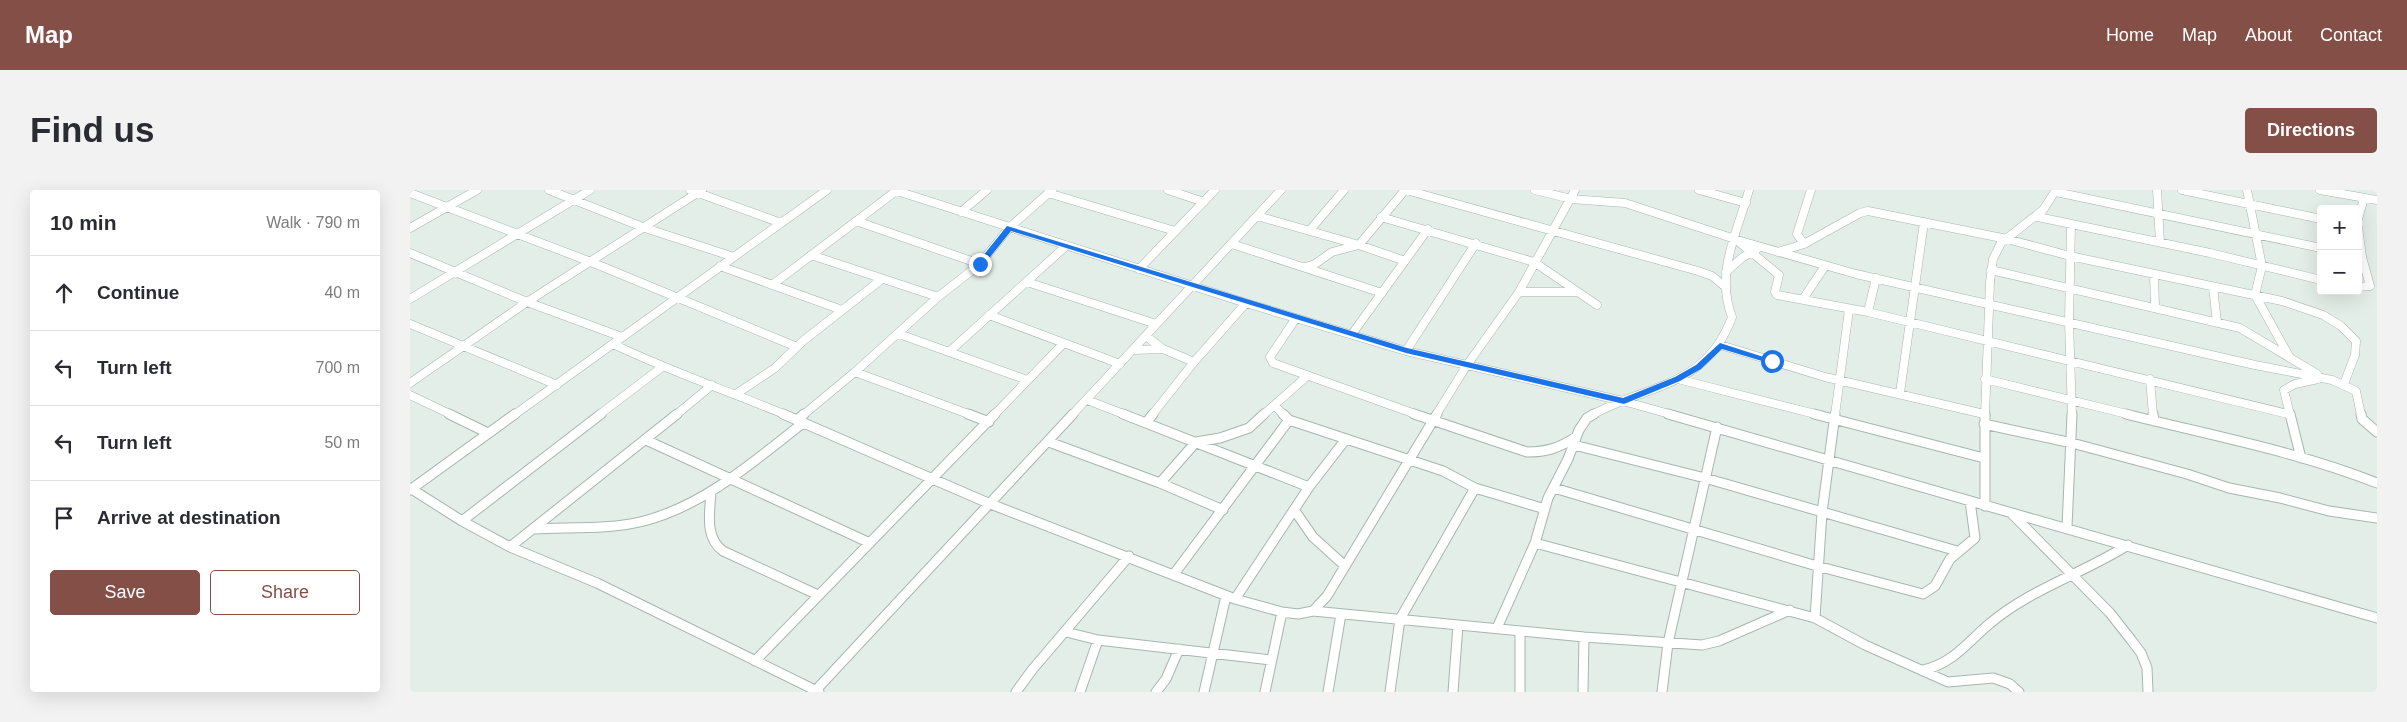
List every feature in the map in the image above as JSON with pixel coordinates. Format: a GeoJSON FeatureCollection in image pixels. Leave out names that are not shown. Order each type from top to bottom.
{"type":"FeatureCollection","features":[{"type":"Feature","properties":{"kind":"street"},"geometry":{"type":"LineString","coordinates":[[410,228],[477,190]]}},
{"type":"Feature","properties":{"kind":"street"},"geometry":{"type":"LineString","coordinates":[[549,190],[645,228],[734,257]]}},
{"type":"Feature","properties":{"kind":"street"},"geometry":{"type":"LineString","coordinates":[[410,299],[514,234],[590,190]]}},
{"type":"Feature","properties":{"kind":"street"},"geometry":{"type":"LineString","coordinates":[[828,190],[411,489],[462,521],[510,547],[598,583],[817,691],[988,503],[1049,442],[1192,284],[1232,244],[1281,190]]}},
{"type":"Feature","properties":{"kind":"street"},"geometry":{"type":"LineString","coordinates":[[772,285],[895,190],[1009,228],[1192,284],[1246,303],[1406,351],[1624,401],[1985,506],[2067,527],[2377,618]]}},
{"type":"Feature","properties":{"kind":"street"},"geometry":{"type":"LineString","coordinates":[[961,212],[987,190]]}},
{"type":"Feature","properties":{"kind":"street"},"geometry":{"type":"LineString","coordinates":[[1168,190],[1204,202]]}},
{"type":"Feature","properties":{"kind":"street"},"geometry":{"type":"LineString","coordinates":[[1139,269],[1215,190]]}},
{"type":"Feature","properties":{"kind":"street"},"geometry":{"type":"LineString","coordinates":[[1310,230],[1344,190]]}},
{"type":"Feature","properties":{"kind":"street"},"geometry":{"type":"LineString","coordinates":[[1305,268],[1315,264],[1332,252],[1359,245],[1381,216],[1405,190],[1698,271],[1712,276],[1723,285]]}},
{"type":"Feature","properties":{"kind":"street"},"geometry":{"type":"LineString","coordinates":[[1535,190],[1571,199],[1625,203],[1825,266],[1989,305],[2344,384],[2358,395],[2362,420],[2377,432]]}},
{"type":"Feature","properties":{"kind":"street"},"geometry":{"type":"LineString","coordinates":[[1313,611],[1327,596],[1467,365],[1519,292],[1534,262],[1576,190]]}},
{"type":"Feature","properties":{"kind":"street"},"geometry":{"type":"LineString","coordinates":[[1699,190],[1746,202]]}},
{"type":"Feature","properties":{"kind":"street"},"geometry":{"type":"LineString","coordinates":[[1498,628],[1534,543],[1544,509],[1587,418],[1678,379],[1698,367],[1720,346],[1732,317],[1726,307],[1723,285],[1729,255],[1736,239],[1749,190]]}},
{"type":"Feature","properties":{"kind":"street"},"geometry":{"type":"LineString","coordinates":[[1804,244],[1797,234],[1810,190]]}},
{"type":"Feature","properties":{"kind":"street"},"geometry":{"type":"LineString","coordinates":[[2157,190],[2160,242]]}},
{"type":"Feature","properties":{"kind":"street"},"geometry":{"type":"LineString","coordinates":[[2182,190],[2317,218]]}},
{"type":"Feature","properties":{"kind":"street"},"geometry":{"type":"LineString","coordinates":[[2247,190],[2262,266],[2254,295],[2292,360]]}},
{"type":"Feature","properties":{"kind":"street"},"geometry":{"type":"LineString","coordinates":[[2320,190],[2377,200]]}},
{"type":"Feature","properties":{"kind":"street"},"geometry":{"type":"LineString","coordinates":[[410,383],[527,302],[645,228],[696,191],[781,222]]}},
{"type":"Feature","properties":{"kind":"street"},"geometry":{"type":"LineString","coordinates":[[533,529],[620,525],[643,522],[667,514],[732,478],[800,421],[938,298],[980,264],[1009,228],[1050,191],[1175,230]]}},
{"type":"Feature","properties":{"kind":"street"},"geometry":{"type":"LineString","coordinates":[[1985,506],[1984,414],[1991,270],[1996,252],[2007,239],[2047,207],[2056,191],[2317,247]]}},
{"type":"Feature","properties":{"kind":"street"},"geometry":{"type":"LineString","coordinates":[[410,193],[591,262],[797,347]]}},
{"type":"Feature","properties":{"kind":"street"},"geometry":{"type":"LineString","coordinates":[[2362,205],[2364,198]]}},
{"type":"Feature","properties":{"kind":"street"},"geometry":{"type":"LineString","coordinates":[[1778,252],[1804,244],[1860,213],[1868,211],[2007,239],[2070,256],[2254,295],[2312,309],[2354,338],[2356,341],[2355,355],[2344,384]]}},
{"type":"Feature","properties":{"kind":"street"},"geometry":{"type":"LineString","coordinates":[[1257,216],[1310,230],[1405,261]]}},
{"type":"Feature","properties":{"kind":"street"},"geometry":{"type":"LineString","coordinates":[[1381,216],[1534,262],[1597,305]]}},
{"type":"Feature","properties":{"kind":"street"},"geometry":{"type":"LineString","coordinates":[[2038,216],[2160,242],[2317,279]]}},
{"type":"Feature","properties":{"kind":"street"},"geometry":{"type":"LineString","coordinates":[[856,221],[980,264]]}},
{"type":"Feature","properties":{"kind":"street"},"geometry":{"type":"LineString","coordinates":[[1900,393],[1924,222]]}},
{"type":"Feature","properties":{"kind":"street"},"geometry":{"type":"LineString","coordinates":[[2067,527],[2073,400],[2069,322],[2071,224]]}},
{"type":"Feature","properties":{"kind":"street"},"geometry":{"type":"LineString","coordinates":[[1352,334],[1428,229]]}},
{"type":"Feature","properties":{"kind":"street"},"geometry":{"type":"LineString","coordinates":[[1736,239],[1777,272],[1779,275],[1775,292],[1777,295],[1849,310],[1868,312],[2070,359],[2288,414]]}},
{"type":"Feature","properties":{"kind":"street"},"geometry":{"type":"LineString","coordinates":[[1406,351],[1476,243]]}},
{"type":"Feature","properties":{"kind":"street"},"geometry":{"type":"LineString","coordinates":[[1232,244],[1382,293]]}},
{"type":"Feature","properties":{"kind":"street"},"geometry":{"type":"LineString","coordinates":[[950,351],[1066,246]]}},
{"type":"Feature","properties":{"kind":"street"},"geometry":{"type":"LineString","coordinates":[[1726,272],[1752,252],[1763,247]]}},
{"type":"Feature","properties":{"kind":"street"},"geometry":{"type":"LineString","coordinates":[[410,252],[527,302],[622,337]]}},
{"type":"Feature","properties":{"kind":"street"},"geometry":{"type":"LineString","coordinates":[[811,255],[938,298]]}},
{"type":"Feature","properties":{"kind":"street"},"geometry":{"type":"LineString","coordinates":[[2362,263],[2370,286],[2362,287]]}},
{"type":"Feature","properties":{"kind":"street"},"geometry":{"type":"LineString","coordinates":[[720,266],[842,310]]}},
{"type":"Feature","properties":{"kind":"street"},"geometry":{"type":"LineString","coordinates":[[1803,299],[1825,266]]}},
{"type":"Feature","properties":{"kind":"street"},"geometry":{"type":"LineString","coordinates":[[1991,270],[2245,330],[2323,378]]}},
{"type":"Feature","properties":{"kind":"street"},"geometry":{"type":"LineString","coordinates":[[2154,274],[2155,308]]}},
{"type":"Feature","properties":{"kind":"street"},"geometry":{"type":"LineString","coordinates":[[1868,312],[1876,278]]}},
{"type":"Feature","properties":{"kind":"street"},"geometry":{"type":"LineString","coordinates":[[736,394],[775,368],[797,347],[882,279]]}},
{"type":"Feature","properties":{"kind":"street"},"geometry":{"type":"LineString","coordinates":[[1026,282],[1156,324]]}},
{"type":"Feature","properties":{"kind":"street"},"geometry":{"type":"LineString","coordinates":[[2213,286],[2217,322]]}},
{"type":"Feature","properties":{"kind":"street"},"geometry":{"type":"LineString","coordinates":[[1519,292],[1576,292]]}},
{"type":"Feature","properties":{"kind":"street"},"geometry":{"type":"LineString","coordinates":[[1146,423],[1194,362],[1246,303]]}},
{"type":"Feature","properties":{"kind":"street"},"geometry":{"type":"LineString","coordinates":[[1816,618],[1817,566],[1822,513],[1830,461],[1838,380],[1849,310]]}},
{"type":"Feature","properties":{"kind":"street"},"geometry":{"type":"LineString","coordinates":[[989,315],[1120,364]]}},
{"type":"Feature","properties":{"kind":"street"},"geometry":{"type":"LineString","coordinates":[[1296,318],[1270,360],[1306,376],[1433,421],[1535,453],[1575,441],[1957,551],[1969,547],[1975,538],[1970,501]]}},
{"type":"Feature","properties":{"kind":"street"},"geometry":{"type":"LineString","coordinates":[[410,324],[557,385]]}},
{"type":"Feature","properties":{"kind":"street"},"geometry":{"type":"LineString","coordinates":[[899,334],[1027,380]]}},
{"type":"Feature","properties":{"kind":"street"},"geometry":{"type":"LineString","coordinates":[[1146,336],[1163,350],[1194,362]]}},
{"type":"Feature","properties":{"kind":"street"},"geometry":{"type":"LineString","coordinates":[[613,344],[662,367],[736,394],[800,421],[988,503],[1231,597],[1282,612],[1298,614],[1313,611],[1584,637],[1712,644],[1790,610]]}},
{"type":"Feature","properties":{"kind":"street"},"geometry":{"type":"LineString","coordinates":[[755,661],[1063,344]]}},
{"type":"Feature","properties":{"kind":"street"},"geometry":{"type":"LineString","coordinates":[[1720,346],[1838,380],[1984,414]]}},
{"type":"Feature","properties":{"kind":"street"},"geometry":{"type":"LineString","coordinates":[[1133,350],[1163,350]]}},
{"type":"Feature","properties":{"kind":"street"},"geometry":{"type":"LineString","coordinates":[[462,521],[662,367]]}},
{"type":"Feature","properties":{"kind":"street"},"geometry":{"type":"LineString","coordinates":[[855,372],[989,422]]}},
{"type":"Feature","properties":{"kind":"street"},"geometry":{"type":"LineString","coordinates":[[1160,484],[1196,442],[1227,436],[1249,428],[1306,376]]}},
{"type":"Feature","properties":{"kind":"street"},"geometry":{"type":"LineString","coordinates":[[1985,378],[2301,458],[2349,472],[2377,483]]}},
{"type":"Feature","properties":{"kind":"street"},"geometry":{"type":"LineString","coordinates":[[2301,458],[2288,414],[2284,390],[2287,387],[2323,378]]}},
{"type":"Feature","properties":{"kind":"street"},"geometry":{"type":"LineString","coordinates":[[1678,379],[1984,458]]}},
{"type":"Feature","properties":{"kind":"street"},"geometry":{"type":"LineString","coordinates":[[2150,379],[2154,421]]}},
{"type":"Feature","properties":{"kind":"street"},"geometry":{"type":"LineString","coordinates":[[510,547],[646,440],[712,385]]}},
{"type":"Feature","properties":{"kind":"street"},"geometry":{"type":"LineString","coordinates":[[410,395],[488,433]]}},
{"type":"Feature","properties":{"kind":"street"},"geometry":{"type":"LineString","coordinates":[[1087,400],[1309,487]]}},
{"type":"Feature","properties":{"kind":"street"},"geometry":{"type":"LineString","coordinates":[[1275,406],[1289,420],[1411,460],[1452,475],[1475,488],[1544,509]]}},
{"type":"Feature","properties":{"kind":"street"},"geometry":{"type":"LineString","coordinates":[[1174,574],[1289,420]]}},
{"type":"Feature","properties":{"kind":"street"},"geometry":{"type":"LineString","coordinates":[[1984,424],[2072,443],[2187,474],[2229,488],[2280,498],[2329,511],[2377,518]]}},
{"type":"Feature","properties":{"kind":"street"},"geometry":{"type":"LineString","coordinates":[[1662,692],[1668,643],[1717,427]]}},
{"type":"Feature","properties":{"kind":"street"},"geometry":{"type":"LineString","coordinates":[[1204,692],[1213,653],[1231,597],[1295,511],[1309,487],[1346,439]]}},
{"type":"Feature","properties":{"kind":"street"},"geometry":{"type":"LineString","coordinates":[[646,440],[870,543]]}},
{"type":"Feature","properties":{"kind":"street"},"geometry":{"type":"LineString","coordinates":[[1049,442],[1223,510]]}},
{"type":"Feature","properties":{"kind":"street"},"geometry":{"type":"LineString","coordinates":[[1390,692],[1400,619],[1475,488]]}},
{"type":"Feature","properties":{"kind":"street"},"geometry":{"type":"LineString","coordinates":[[1554,488],[1695,528],[1817,566],[1923,594],[1928,593],[1936,584],[1957,551]]}},
{"type":"Feature","properties":{"kind":"street"},"geometry":{"type":"LineString","coordinates":[[711,491],[710,530],[714,544],[723,551],[818,595]]}},
{"type":"Feature","properties":{"kind":"street"},"geometry":{"type":"LineString","coordinates":[[1295,511],[1313,538],[1345,566]]}},
{"type":"Feature","properties":{"kind":"street"},"geometry":{"type":"LineString","coordinates":[[2011,513],[2110,613],[2142,653],[2147,668],[2148,692]]}},
{"type":"Feature","properties":{"kind":"street"},"geometry":{"type":"LineString","coordinates":[[1534,543],[1790,610],[1816,618],[1865,645],[1920,670],[1958,683],[1996,677],[2008,682],[2019,692]]}},
{"type":"Feature","properties":{"kind":"street"},"geometry":{"type":"LineString","coordinates":[[1920,670],[1941,666],[1969,646],[1995,619],[2042,589],[2112,556],[2128,545]]}},
{"type":"Feature","properties":{"kind":"street"},"geometry":{"type":"LineString","coordinates":[[1016,692],[1032,670],[1129,556]]}},
{"type":"Feature","properties":{"kind":"street"},"geometry":{"type":"LineString","coordinates":[[1265,692],[1282,612]]}},
{"type":"Feature","properties":{"kind":"street"},"geometry":{"type":"LineString","coordinates":[[1328,692],[1341,614]]}},
{"type":"Feature","properties":{"kind":"street"},"geometry":{"type":"LineString","coordinates":[[1453,692],[1458,625]]}},
{"type":"Feature","properties":{"kind":"street"},"geometry":{"type":"LineString","coordinates":[[1520,631],[1520,692]]}},
{"type":"Feature","properties":{"kind":"street"},"geometry":{"type":"LineString","coordinates":[[1066,632],[1098,640],[1271,660]]}},
{"type":"Feature","properties":{"kind":"street"},"geometry":{"type":"LineString","coordinates":[[1583,692],[1584,637]]}},
{"type":"Feature","properties":{"kind":"street"},"geometry":{"type":"LineString","coordinates":[[1080,692],[1098,640]]}},
{"type":"Feature","properties":{"kind":"street"},"geometry":{"type":"LineString","coordinates":[[1156,692],[1166,679],[1179,649]]}},
{"type":"Feature","properties":{"kind":"route"},"geometry":{"type":"LineString","coordinates":[[980,264],[1009,228],[1192,284],[1246,303],[1406,351],[1624,401],[1678,379],[1710,358],[1720,346],[1772,361]]}}]}
